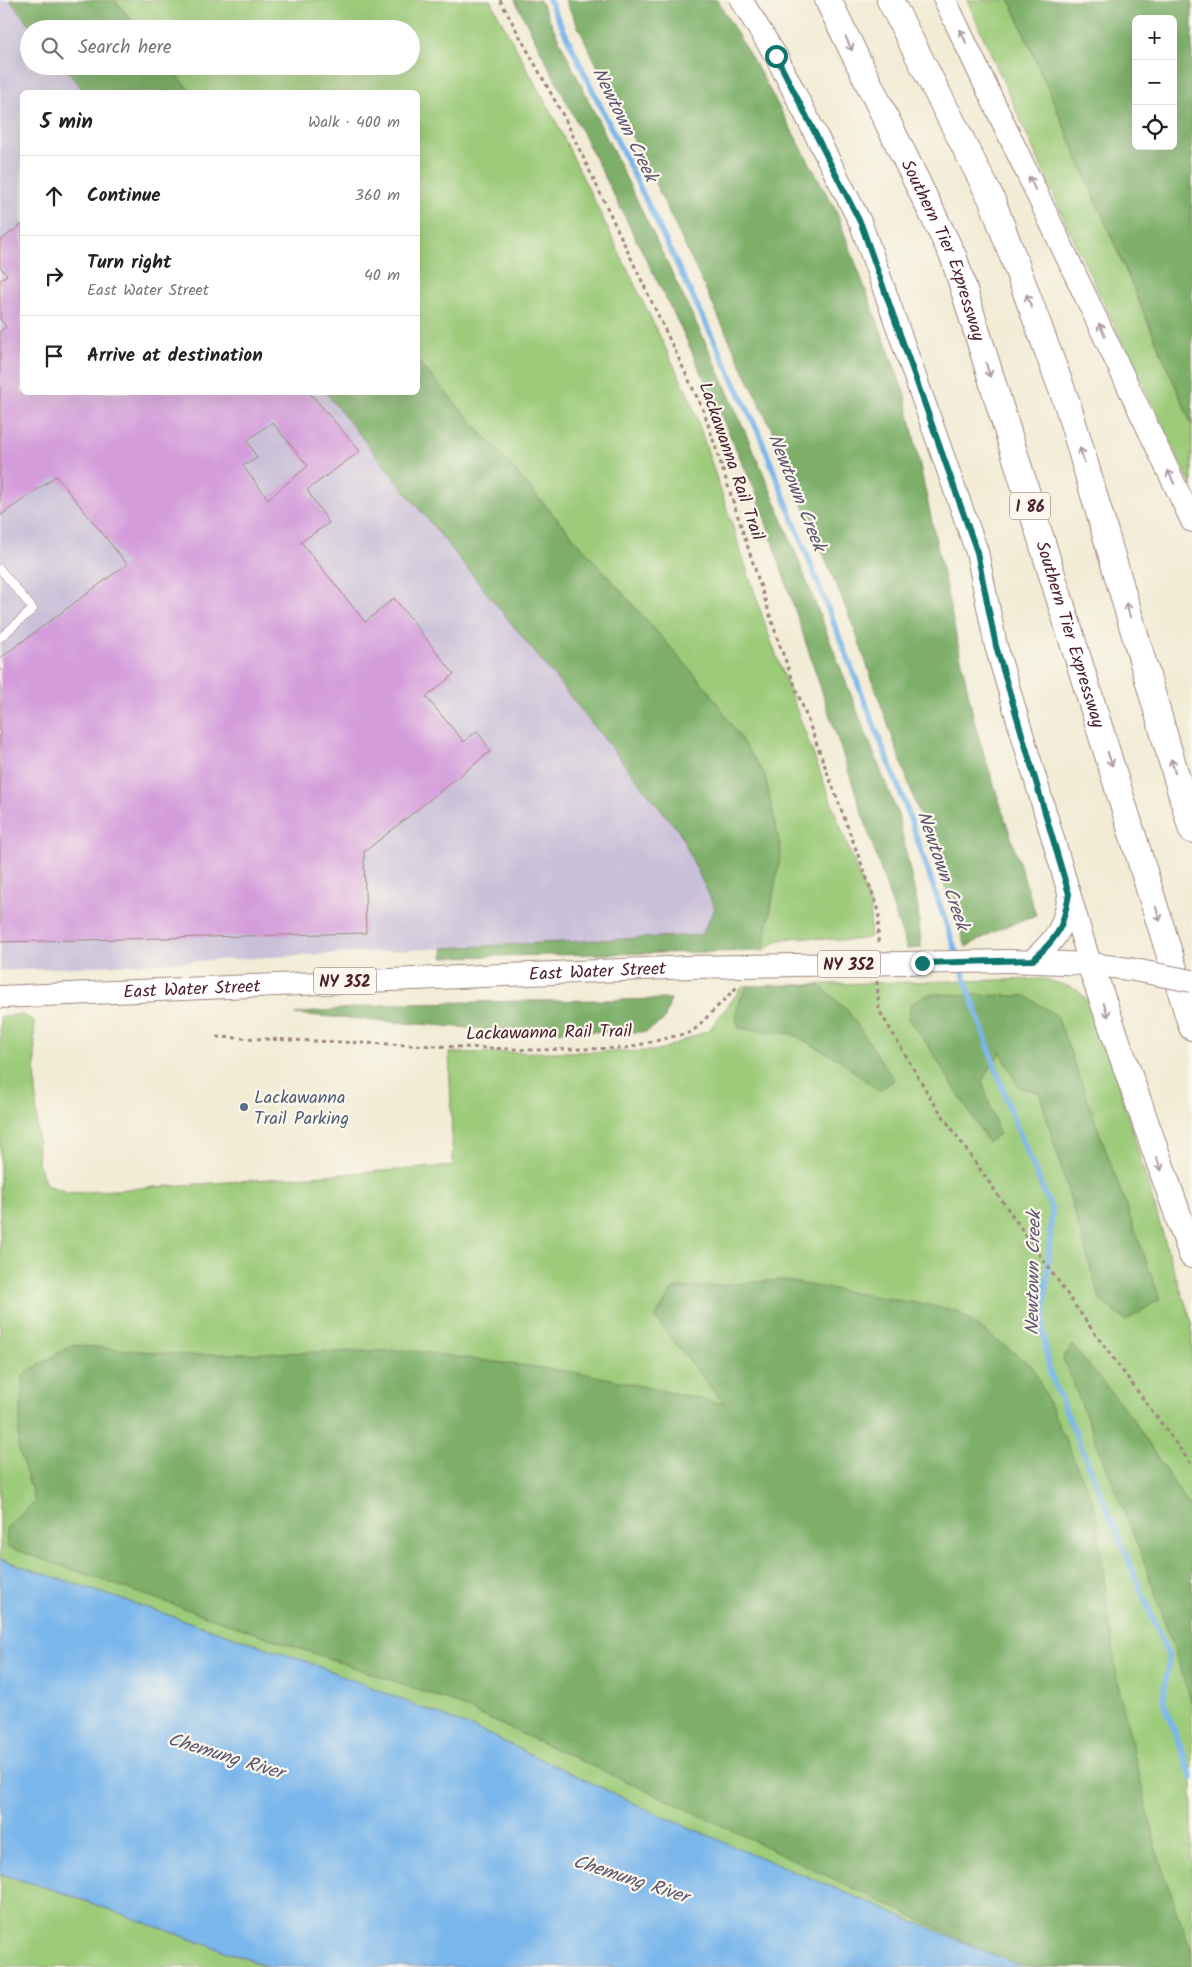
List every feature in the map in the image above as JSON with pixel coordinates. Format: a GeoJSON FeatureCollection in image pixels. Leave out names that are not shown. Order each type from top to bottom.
{"type":"FeatureCollection","features":[{"type":"Feature","properties":{"kind":"highway","name":"Southern Tier Expressway"},"geometry":{"type":"LineString","coordinates":[[828,0],[954,258],[1192,1027]]}},
{"type":"Feature","properties":{"kind":"highway"},"geometry":{"type":"LineString","coordinates":[[890,0],[996,208],[1068,406],[1192,830]]}},
{"type":"Feature","properties":{"kind":"highway"},"geometry":{"type":"LineString","coordinates":[[1090,964],[1192,1255]]}},
{"type":"Feature","properties":{"kind":"main road"},"geometry":{"type":"LineString","coordinates":[[741,0],[776,56],[861,224],[977,552],[996,646],[1090,964]]}},
{"type":"Feature","properties":{"kind":"main road"},"geometry":{"type":"LineString","coordinates":[[946,0],[1192,521]]}},
{"type":"Feature","properties":{"kind":"main road"},"geometry":{"type":"LineString","coordinates":[[1033,960],[1055,940],[1064,920],[1069,894]]}},
{"type":"Feature","properties":{"kind":"main road","name":"East Water Street"},"geometry":{"type":"LineString","coordinates":[[0,996],[690,967],[1033,960],[1090,964],[1192,981]]}},
{"type":"Feature","properties":{"kind":"lane"},"geometry":{"type":"LineString","coordinates":[[0,569],[32,608],[0,638]]}},
{"type":"Feature","properties":{"kind":"path","name":"Lackawanna Rail Trail"},"geometry":{"type":"LineString","coordinates":[[500,0],[566,121],[704,412],[779,643],[879,911],[878,954]]}},
{"type":"Feature","properties":{"kind":"path"},"geometry":{"type":"LineString","coordinates":[[877,973],[876,992],[879,1010],[931,1099],[1088,1324],[1192,1465]]}},
{"type":"Feature","properties":{"kind":"path","name":"Lackawanna Rail Trail"},"geometry":{"type":"LineString","coordinates":[[217,1037],[525,1050],[626,1048],[692,1032],[742,982]]}},
{"type":"Feature","properties":{"kind":"shaded area"},"geometry":{"type":"Polygon","coordinates":[[[0,0],[10,0],[26,20],[20,20],[20,75],[71,75],[83,90],[20,90],[20,395],[328,395],[680,833],[715,908],[703,935],[0,971],[0,0]]]}},
{"type":"Feature","properties":{"kind":"green space"},"geometry":{"type":"Polygon","coordinates":[[[10,0],[115,0],[132,20],[26,20],[10,0]]]}},
{"type":"Feature","properties":{"kind":"green space"},"geometry":{"type":"Polygon","coordinates":[[[115,0],[490,0],[556,122],[691,401],[769,636],[871,908],[870,937],[848,940],[791,938],[780,940],[763,951],[781,852],[709,691],[420,363],[420,90],[189,90],[177,75],[420,75],[420,20],[132,20],[115,0]]]}},
{"type":"Feature","properties":{"kind":"green space"},"geometry":{"type":"Polygon","coordinates":[[[515,0],[540,0],[712,356],[774,498],[898,815],[918,908],[921,948],[907,949],[757,495],[681,328],[515,0]]]}},
{"type":"Feature","properties":{"kind":"green space"},"geometry":{"type":"Polygon","coordinates":[[[565,0],[717,0],[757,67],[836,211],[905,395],[976,729],[1036,915],[999,929],[966,947],[854,628],[773,432],[668,210],[565,0]]]}},
{"type":"Feature","properties":{"kind":"green space"},"geometry":{"type":"Polygon","coordinates":[[[967,0],[1010,0],[1192,425],[1192,487],[1076,245],[967,0]]]}},
{"type":"Feature","properties":{"kind":"green space"},"geometry":{"type":"Polygon","coordinates":[[[1010,0],[1192,0],[1192,425],[1010,0]]]}},
{"type":"Feature","properties":{"kind":"green space"},"geometry":{"type":"Polygon","coordinates":[[[71,75],[177,75],[189,90],[83,90],[71,75]]]}},
{"type":"Feature","properties":{"kind":"green space"},"geometry":{"type":"Polygon","coordinates":[[[420,363],[709,691],[765,775],[781,852],[763,951],[443,957],[443,948],[702,935],[715,908],[680,833],[328,395],[420,395],[420,363]]]}},
{"type":"Feature","properties":{"kind":"green space"},"geometry":{"type":"Polygon","coordinates":[[[1045,979],[1076,989],[1096,1008],[1172,1265],[1192,1322],[1192,1967],[1023,1967],[657,1814],[483,1732],[300,1659],[0,1559],[0,1016],[23,1015],[34,1021],[38,1162],[46,1185],[71,1193],[453,1166],[449,1053],[658,1051],[709,1030],[743,986],[1045,979]]]}},
{"type":"Feature","properties":{"kind":"green space"},"geometry":{"type":"Polygon","coordinates":[[[819,985],[848,1011],[894,1080],[879,1091],[838,1059],[792,1034],[739,1028],[736,1017],[740,1001],[747,986],[819,985]]]}},
{"type":"Feature","properties":{"kind":"green space"},"geometry":{"type":"Polygon","coordinates":[[[929,994],[1026,996],[1057,1016],[1160,1299],[1126,1321],[1100,1300],[1039,1092],[1019,1088],[1001,1052],[982,1081],[999,1134],[988,1142],[927,1044],[908,1019],[911,1003],[929,994]]]}},
{"type":"Feature","properties":{"kind":"green space"},"geometry":{"type":"Polygon","coordinates":[[[671,999],[664,1020],[646,1032],[507,1031],[294,1014],[401,1003],[671,999]]]}},
{"type":"Feature","properties":{"kind":"green space"},"geometry":{"type":"Polygon","coordinates":[[[780,1280],[956,1310],[1033,1367],[1095,1507],[1117,1680],[1160,1862],[1192,1953],[1192,1967],[1019,1967],[689,1810],[445,1699],[7,1547],[6,1528],[35,1502],[18,1447],[23,1375],[72,1345],[186,1355],[405,1350],[587,1374],[724,1404],[655,1318],[673,1289],[780,1280]]]}},
{"type":"Feature","properties":{"kind":"green space"},"geometry":{"type":"Polygon","coordinates":[[[1072,1345],[1130,1415],[1192,1511],[1192,1703],[1146,1567],[1063,1358],[1072,1345]]]}},
{"type":"Feature","properties":{"kind":"green space"},"geometry":{"type":"Polygon","coordinates":[[[0,1874],[55,1890],[269,1967],[0,1967],[0,1874]]]}},
{"type":"Feature","properties":{"kind":"water","name":"Chemung River"},"geometry":{"type":"Polygon","coordinates":[[[0,1559],[300,1659],[483,1732],[657,1814],[1023,1967],[269,1967],[55,1890],[0,1874],[0,1559]]]}},
{"type":"Feature","properties":{"kind":"building"},"geometry":{"type":"Polygon","coordinates":[[[20,226],[20,395],[312,395],[360,451],[307,490],[329,523],[301,542],[365,622],[394,598],[454,674],[426,697],[464,742],[477,731],[491,751],[364,852],[366,933],[0,942],[0,658],[127,564],[56,476],[0,516],[0,331],[6,327],[0,319],[0,280],[7,275],[0,267],[0,241],[20,226]],[[272,422],[247,441],[257,458],[243,466],[268,499],[308,466],[272,422]]]}},
{"type":"Feature","properties":{"kind":"waterway","name":"Newtown Creek"},"geometry":{"type":"LineString","coordinates":[[549,0],[759,433],[904,801],[958,958]]}},
{"type":"Feature","properties":{"kind":"waterway","name":"Newtown Creek"},"geometry":{"type":"LineString","coordinates":[[961,967],[1013,1118],[1052,1211],[1043,1331],[1050,1373],[1169,1657],[1163,1700],[1192,1778]]}},
{"type":"Feature","properties":{"kind":"place","name":"Lackawanna Trail Parking"},"geometry":{"type":"Point","coordinates":[244,1107]}},
{"type":"Feature","properties":{"kind":"route"},"geometry":{"type":"LineString","coordinates":[[776,56],[861,224],[977,552],[996,646],[1069,894],[1064,920],[1055,940],[1033,960],[922,963]]}}]}
